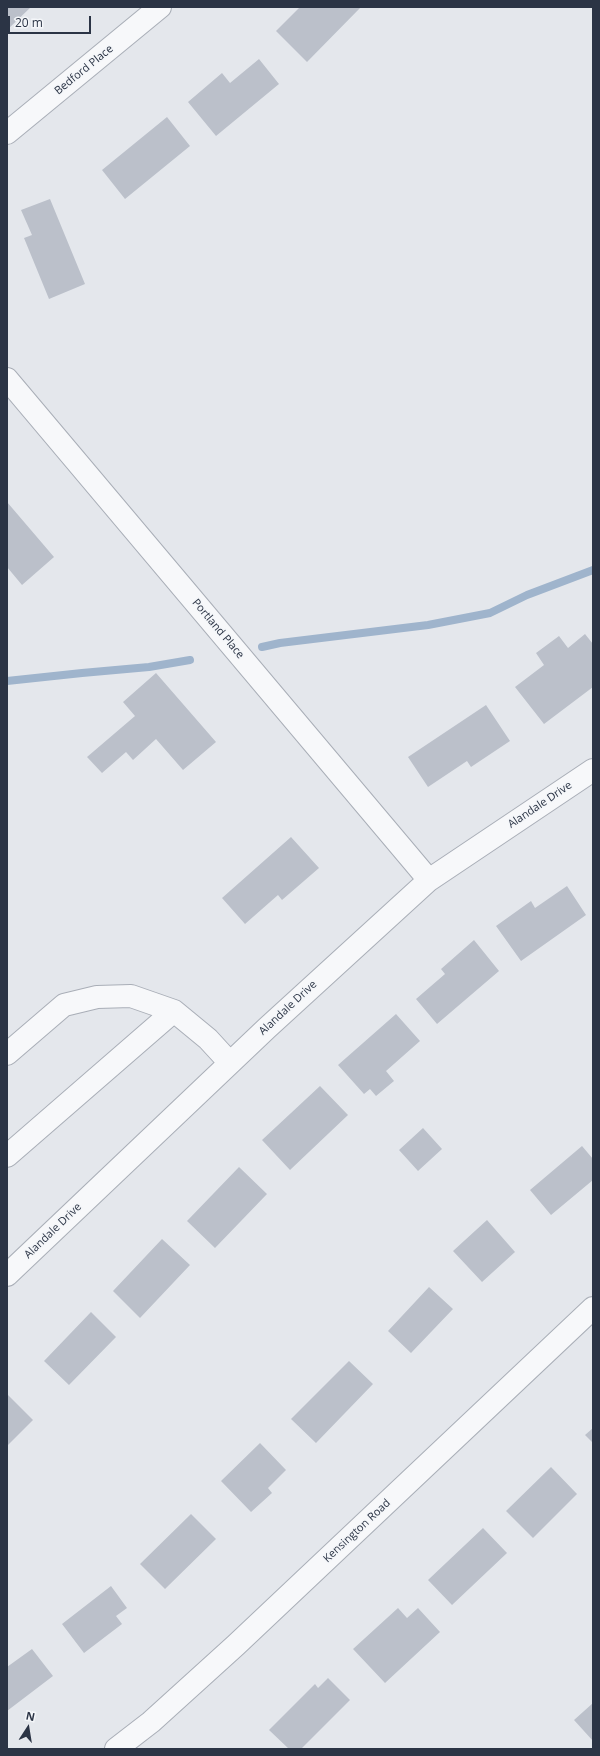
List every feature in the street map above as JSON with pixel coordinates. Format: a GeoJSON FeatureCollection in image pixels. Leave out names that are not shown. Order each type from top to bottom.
{"type":"FeatureCollection","features":[{"type":"Feature","properties":{"kind":"street","name":"Bedford Place"},"geometry":{"type":"LineString","coordinates":[[7,133],[160,7]]}},
{"type":"Feature","properties":{"kind":"street","name":"Portland Place"},"geometry":{"type":"LineString","coordinates":[[7,379],[429,880]]}},
{"type":"Feature","properties":{"kind":"street","name":"Alandale Drive"},"geometry":{"type":"LineString","coordinates":[[7,1275],[230,1063],[429,880],[593,770]]}},
{"type":"Feature","properties":{"kind":"street"},"geometry":{"type":"LineString","coordinates":[[7,1054],[64,1005],[97,997],[131,996],[174,1011],[208,1039],[230,1063]]}},
{"type":"Feature","properties":{"kind":"street"},"geometry":{"type":"LineString","coordinates":[[7,1156],[174,1011]]}},
{"type":"Feature","properties":{"kind":"street","name":"Kensington Road"},"geometry":{"type":"LineString","coordinates":[[116,1749],[151,1722],[236,1645],[593,1308]]}},
{"type":"Feature","properties":{"kind":"building"},"geometry":{"type":"Polygon","coordinates":[[[7,7],[31,7],[7,30],[7,7]]]}},
{"type":"Feature","properties":{"kind":"building"},"geometry":{"type":"Polygon","coordinates":[[[300,7],[361,7],[307,62],[276,31],[300,7]]]}},
{"type":"Feature","properties":{"kind":"building"},"geometry":{"type":"Polygon","coordinates":[[[259,59],[279,84],[216,136],[188,102],[222,73],[230,83],[259,59]]]}},
{"type":"Feature","properties":{"kind":"building"},"geometry":{"type":"Polygon","coordinates":[[[167,117],[190,146],[125,199],[102,170],[167,117]]]}},
{"type":"Feature","properties":{"kind":"building"},"geometry":{"type":"Polygon","coordinates":[[[50,199],[85,284],[49,299],[24,238],[32,235],[21,210],[50,199]]]}},
{"type":"Feature","properties":{"kind":"building"},"geometry":{"type":"Polygon","coordinates":[[[7,502],[54,557],[22,585],[7,567],[7,502]]]}},
{"type":"Feature","properties":{"kind":"building"},"geometry":{"type":"Polygon","coordinates":[[[585,634],[593,644],[593,687],[544,724],[515,687],[544,665],[536,653],[559,636],[568,648],[585,634]]]}},
{"type":"Feature","properties":{"kind":"building"},"geometry":{"type":"Polygon","coordinates":[[[156,673],[216,742],[183,770],[156,739],[133,760],[126,752],[102,773],[87,757],[135,716],[123,702],[156,673]]]}},
{"type":"Feature","properties":{"kind":"building"},"geometry":{"type":"Polygon","coordinates":[[[486,705],[510,741],[471,767],[467,761],[428,787],[408,757],[486,705]]]}},
{"type":"Feature","properties":{"kind":"building"},"geometry":{"type":"Polygon","coordinates":[[[291,837],[319,868],[282,900],[278,895],[245,924],[222,898],[291,837]]]}},
{"type":"Feature","properties":{"kind":"building"},"geometry":{"type":"Polygon","coordinates":[[[567,886],[586,915],[521,961],[496,926],[531,901],[535,908],[567,886]]]}},
{"type":"Feature","properties":{"kind":"building"},"geometry":{"type":"Polygon","coordinates":[[[474,940],[499,971],[437,1024],[416,999],[445,974],[441,969],[474,940]]]}},
{"type":"Feature","properties":{"kind":"building"},"geometry":{"type":"Polygon","coordinates":[[[396,1014],[420,1041],[386,1071],[394,1081],[376,1096],[370,1089],[364,1094],[338,1065],[396,1014]]]}},
{"type":"Feature","properties":{"kind":"building"},"geometry":{"type":"Polygon","coordinates":[[[320,1086],[348,1115],[290,1170],[262,1140],[320,1086]]]}},
{"type":"Feature","properties":{"kind":"building"},"geometry":{"type":"Polygon","coordinates":[[[423,1128],[442,1149],[418,1171],[399,1150],[423,1128]]]}},
{"type":"Feature","properties":{"kind":"building"},"geometry":{"type":"Polygon","coordinates":[[[582,1146],[593,1159],[593,1180],[551,1215],[530,1190],[582,1146]]]}},
{"type":"Feature","properties":{"kind":"building"},"geometry":{"type":"Polygon","coordinates":[[[239,1167],[267,1194],[215,1248],[187,1221],[239,1167]]]}},
{"type":"Feature","properties":{"kind":"building"},"geometry":{"type":"Polygon","coordinates":[[[487,1220],[515,1252],[482,1282],[453,1251],[487,1220]]]}},
{"type":"Feature","properties":{"kind":"building"},"geometry":{"type":"Polygon","coordinates":[[[162,1239],[190,1265],[140,1318],[113,1291],[162,1239]]]}},
{"type":"Feature","properties":{"kind":"building"},"geometry":{"type":"Polygon","coordinates":[[[429,1287],[453,1309],[411,1353],[388,1331],[429,1287]]]}},
{"type":"Feature","properties":{"kind":"building"},"geometry":{"type":"Polygon","coordinates":[[[91,1312],[116,1337],[69,1385],[44,1361],[91,1312]]]}},
{"type":"Feature","properties":{"kind":"building"},"geometry":{"type":"Polygon","coordinates":[[[349,1361],[373,1384],[316,1443],[291,1419],[349,1361]]]}},
{"type":"Feature","properties":{"kind":"building"},"geometry":{"type":"Polygon","coordinates":[[[7,1394],[33,1420],[7,1446],[7,1394]]]}},
{"type":"Feature","properties":{"kind":"building"},"geometry":{"type":"Polygon","coordinates":[[[593,1428],[593,1443],[585,1435],[593,1428]]]}},
{"type":"Feature","properties":{"kind":"building"},"geometry":{"type":"Polygon","coordinates":[[[260,1443],[286,1470],[268,1488],[272,1493],[251,1512],[221,1481],[260,1443]]]}},
{"type":"Feature","properties":{"kind":"building"},"geometry":{"type":"Polygon","coordinates":[[[551,1467],[577,1494],[533,1538],[506,1511],[551,1467]]]}},
{"type":"Feature","properties":{"kind":"building"},"geometry":{"type":"Polygon","coordinates":[[[191,1514],[216,1539],[165,1589],[140,1564],[191,1514]]]}},
{"type":"Feature","properties":{"kind":"building"},"geometry":{"type":"Polygon","coordinates":[[[483,1528],[507,1553],[452,1605],[428,1580],[483,1528]]]}},
{"type":"Feature","properties":{"kind":"building"},"geometry":{"type":"Polygon","coordinates":[[[111,1586],[127,1608],[116,1616],[122,1624],[84,1653],[62,1624],[111,1586]]]}},
{"type":"Feature","properties":{"kind":"building"},"geometry":{"type":"Polygon","coordinates":[[[398,1608],[407,1618],[418,1608],[440,1632],[385,1683],[353,1649],[398,1608]]]}},
{"type":"Feature","properties":{"kind":"building"},"geometry":{"type":"Polygon","coordinates":[[[32,1649],[53,1676],[7,1711],[7,1667],[32,1649]]]}},
{"type":"Feature","properties":{"kind":"building"},"geometry":{"type":"Polygon","coordinates":[[[328,1678],[350,1700],[301,1749],[289,1749],[269,1730],[315,1684],[318,1688],[328,1678]]]}},
{"type":"Feature","properties":{"kind":"building"},"geometry":{"type":"Polygon","coordinates":[[[593,1703],[593,1741],[574,1720],[593,1703]]]}},
{"type":"Feature","properties":{"kind":"waterway"},"geometry":{"type":"LineString","coordinates":[[262,647],[280,643],[428,625],[490,613],[527,595],[593,570]]}},
{"type":"Feature","properties":{"kind":"waterway"},"geometry":{"type":"LineString","coordinates":[[7,681],[149,667],[190,660]]}}]}
